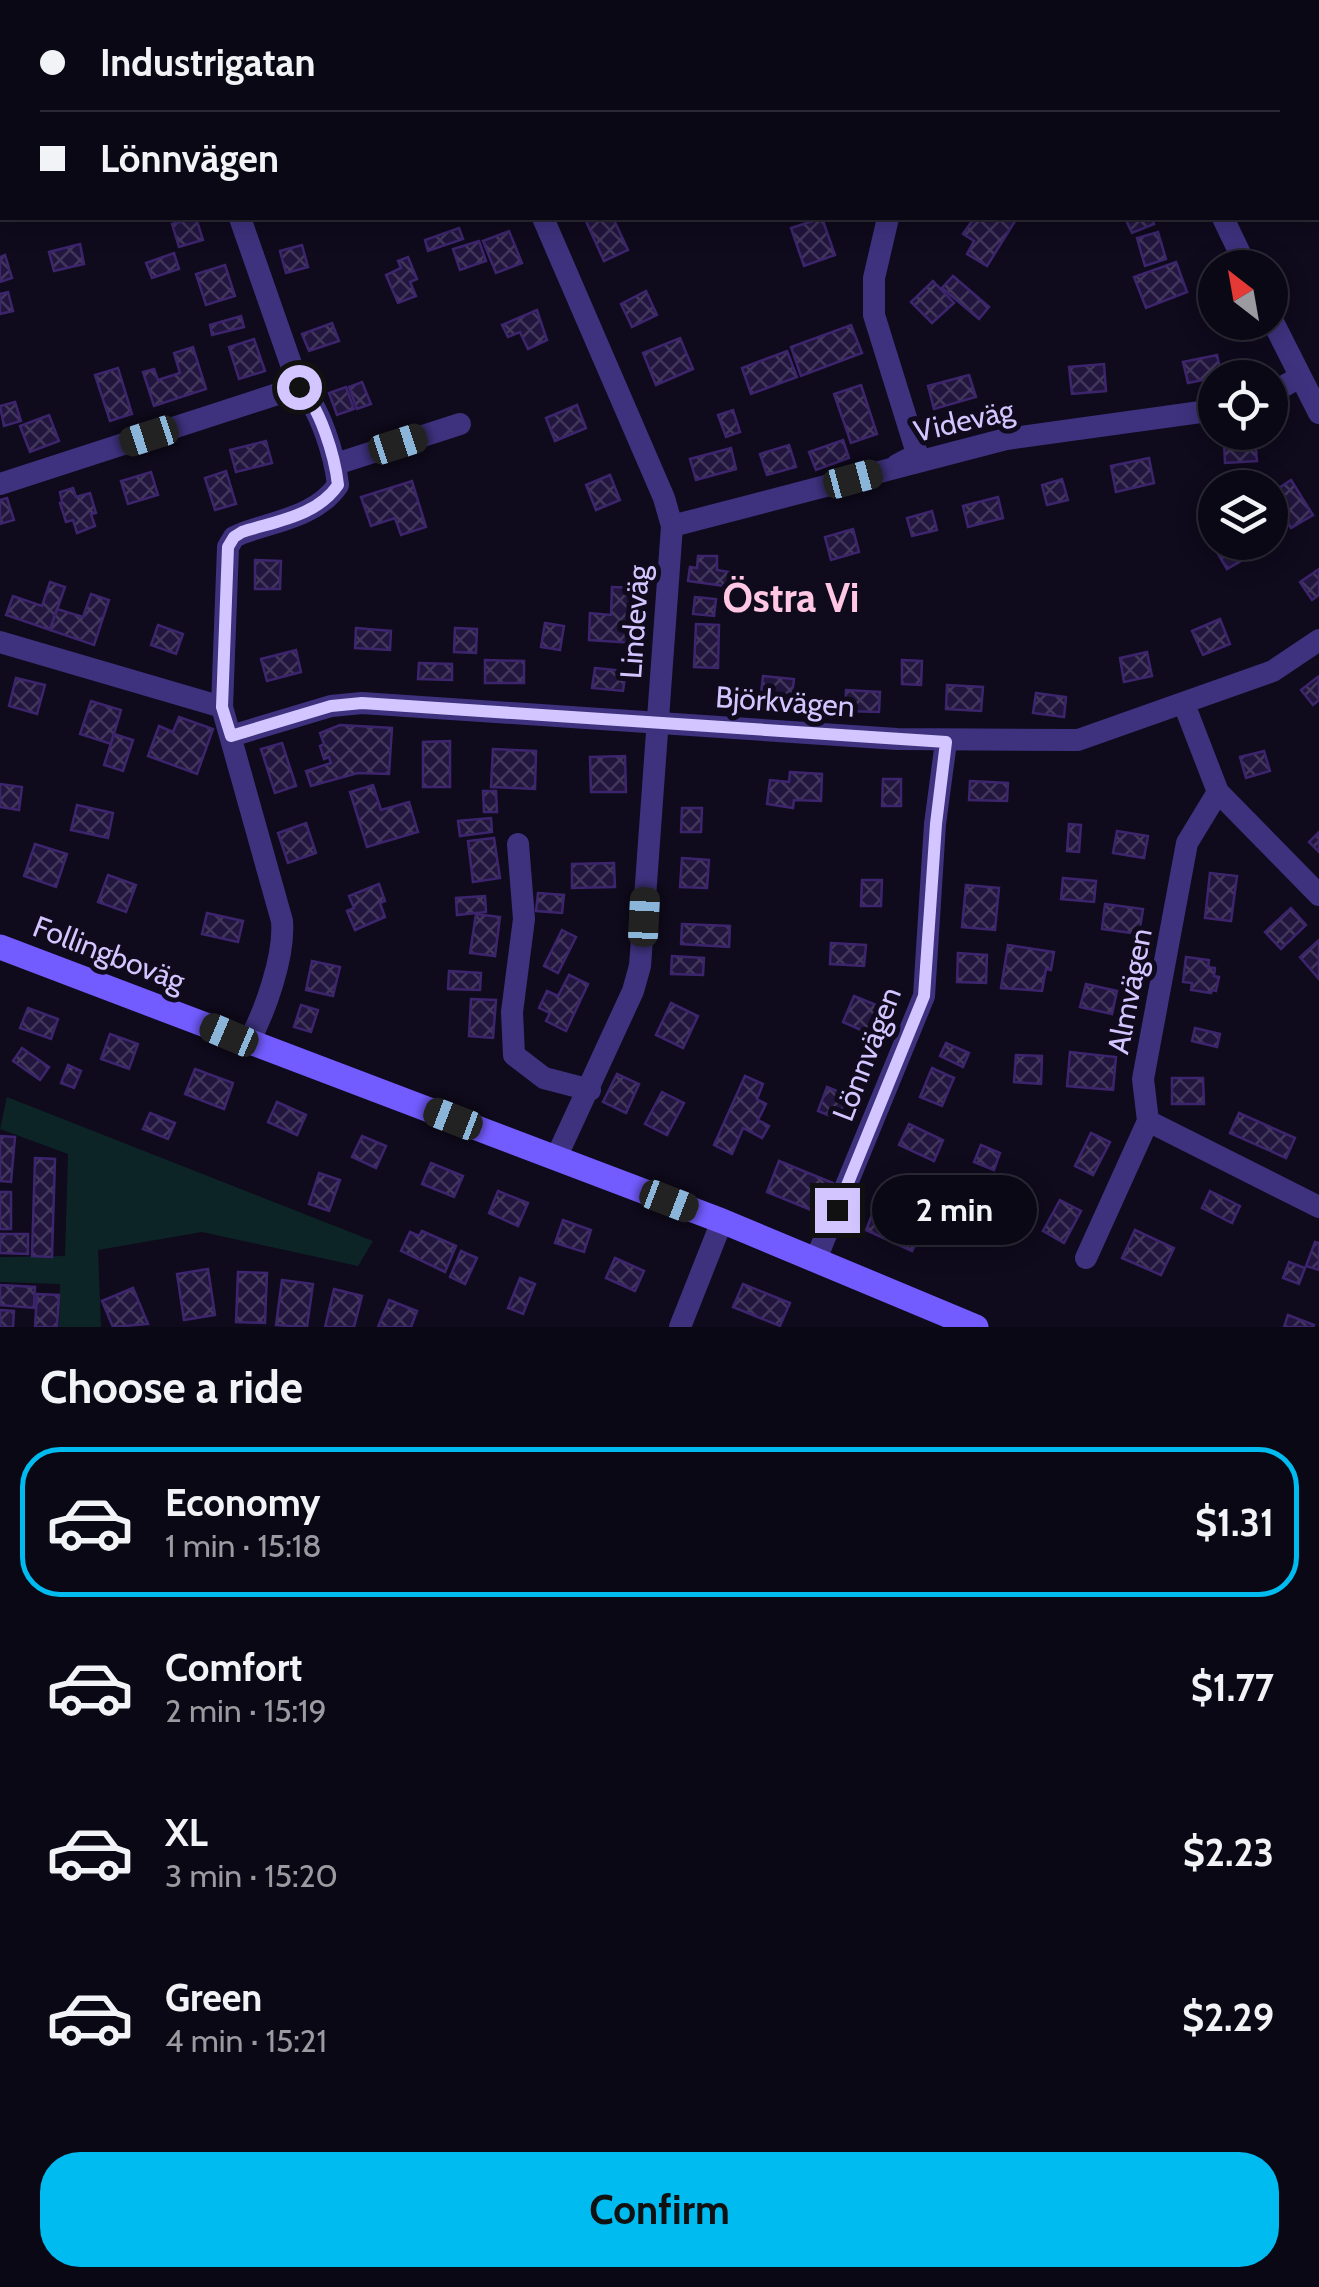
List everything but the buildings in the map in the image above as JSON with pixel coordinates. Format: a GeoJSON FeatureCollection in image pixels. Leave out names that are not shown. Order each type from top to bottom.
{"type":"FeatureCollection","features":[{"type":"Feature","properties":{"kind":"main road","name":"Follingboväg"},"geometry":{"type":"LineString","coordinates":[[0,947],[722,1221],[976,1327]]}},
{"type":"Feature","properties":{"kind":"street"},"geometry":{"type":"LineString","coordinates":[[241,220],[299,387],[310,398],[336,464],[338,485],[329,498],[314,508],[242,532],[228,547],[222,707],[282,921],[283,938],[258,1024],[248,1043]]}},
{"type":"Feature","properties":{"kind":"street","name":"Lindeväg"},"geometry":{"type":"LineString","coordinates":[[544,220],[664,498],[672,526],[640,966],[633,992],[556,1158]]}},
{"type":"Feature","properties":{"kind":"street"},"geometry":{"type":"LineString","coordinates":[[888,220],[874,278],[874,315],[916,450],[914,456],[889,470]]}},
{"type":"Feature","properties":{"kind":"street"},"geometry":{"type":"LineString","coordinates":[[1224,220],[1238,250]]}},
{"type":"Feature","properties":{"kind":"street"},"geometry":{"type":"LineString","coordinates":[[1282,340],[1319,412]]}},
{"type":"Feature","properties":{"kind":"street"},"geometry":{"type":"LineString","coordinates":[[1288,384],[1300,377]]}},
{"type":"Feature","properties":{"kind":"street"},"geometry":{"type":"LineString","coordinates":[[0,484],[299,387]]}},
{"type":"Feature","properties":{"kind":"street","name":"Videväg"},"geometry":{"type":"LineString","coordinates":[[672,526],[1006,439],[1198,412]]}},
{"type":"Feature","properties":{"kind":"street"},"geometry":{"type":"LineString","coordinates":[[336,464],[460,424]]}},
{"type":"Feature","properties":{"kind":"street","name":"Björkvägen"},"geometry":{"type":"LineString","coordinates":[[231,736],[331,706],[362,703],[946,742],[1078,740],[1274,671],[1319,640]]}},
{"type":"Feature","properties":{"kind":"street"},"geometry":{"type":"LineString","coordinates":[[0,642],[222,707]]}},
{"type":"Feature","properties":{"kind":"street"},"geometry":{"type":"LineString","coordinates":[[1184,704],[1218,792],[1319,895]]}},
{"type":"Feature","properties":{"kind":"street","name":"Lönnvägen"},"geometry":{"type":"LineString","coordinates":[[816,1260],[924,996],[946,742]]}},
{"type":"Feature","properties":{"kind":"street","name":"Almvägen"},"geometry":{"type":"LineString","coordinates":[[1086,1258],[1148,1121],[1143,1079],[1187,843],[1218,792]]}},
{"type":"Feature","properties":{"kind":"street"},"geometry":{"type":"LineString","coordinates":[[518,844],[524,919],[512,1012],[514,1055],[544,1078],[590,1090]]}},
{"type":"Feature","properties":{"kind":"street"},"geometry":{"type":"LineString","coordinates":[[1148,1121],[1319,1206]]}},
{"type":"Feature","properties":{"kind":"street"},"geometry":{"type":"LineString","coordinates":[[680,1327],[722,1221]]}},
{"type":"Feature","properties":{"kind":"green space"},"geometry":{"type":"Polygon","coordinates":[[[7,1097],[373,1241],[358,1266],[202,1232],[98,1250],[101,1327],[59,1327],[60,1284],[0,1282],[0,1257],[65,1256],[68,1154],[0,1129],[7,1097]]]}},
{"type":"Feature","properties":{"kind":"district","name":"Östra Vi"},"geometry":{"type":"Point","coordinates":[791,598]}},
{"type":"Feature","properties":{"kind":"route"},"geometry":{"type":"LineString","coordinates":[[299,387],[310,398],[336,464],[338,485],[329,498],[314,508],[242,532],[228,547],[222,707],[231,736],[331,706],[362,703],[946,742],[924,996],[837,1210]]}}]}
